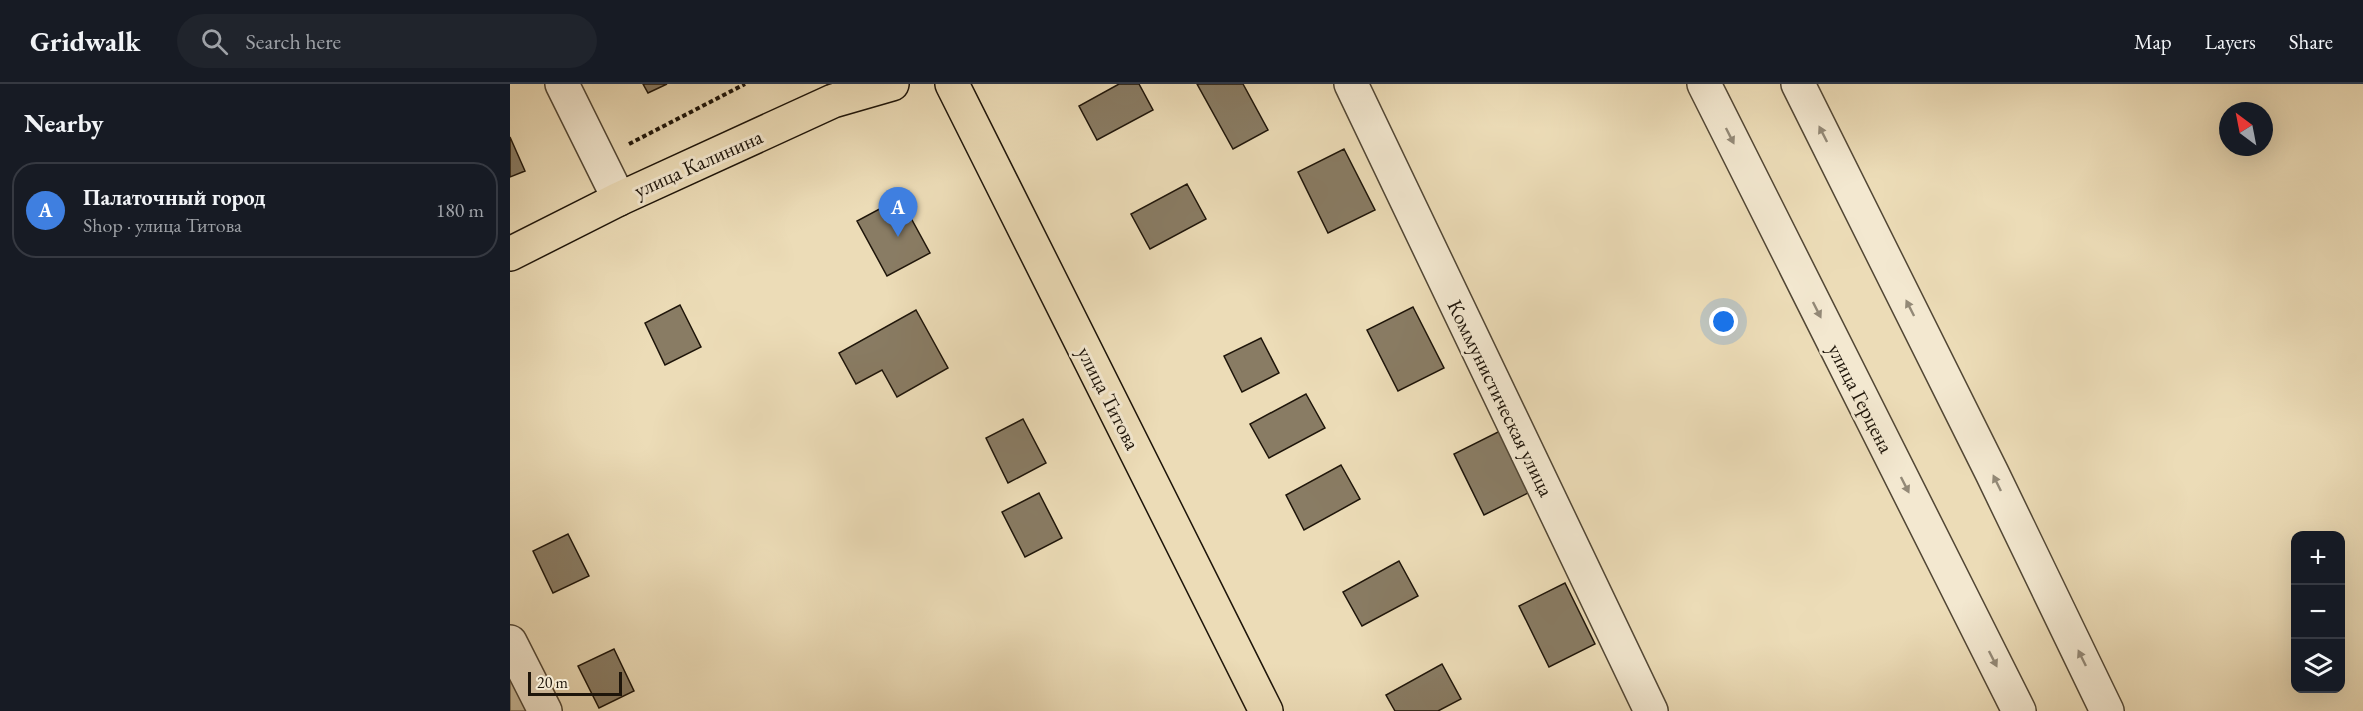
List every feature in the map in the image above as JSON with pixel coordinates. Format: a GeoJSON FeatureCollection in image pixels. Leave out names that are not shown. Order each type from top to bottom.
{"type":"FeatureCollection","features":[{"type":"Feature","properties":{"kind":"main road","name":"улица Калинина"},"geometry":{"type":"LineString","coordinates":[[510,254],[619,199],[833,101],[892,84]]}},
{"type":"Feature","properties":{"kind":"main road","name":"улица Титова"},"geometry":{"type":"LineString","coordinates":[[952,84],[1266,711]]}},
{"type":"Feature","properties":{"kind":"street"},"geometry":{"type":"LineString","coordinates":[[562,84],[619,199]]}},
{"type":"Feature","properties":{"kind":"street","name":"Коммунистическая улица"},"geometry":{"type":"LineString","coordinates":[[1351,84],[1651,711]]}},
{"type":"Feature","properties":{"kind":"street","name":"улица Герцена"},"geometry":{"type":"LineString","coordinates":[[1704,84],[2019,711]]}},
{"type":"Feature","properties":{"kind":"street"},"geometry":{"type":"LineString","coordinates":[[1798,84],[2108,711]]}},
{"type":"Feature","properties":{"kind":"street"},"geometry":{"type":"LineString","coordinates":[[510,642],[545,711]]}},
{"type":"Feature","properties":{"kind":"path"},"geometry":{"type":"LineString","coordinates":[[599,159],[745,84]]}},
{"type":"Feature","properties":{"kind":"shaded area"},"geometry":{"type":"Polygon","coordinates":[[[510,664],[532,711],[510,711],[510,664]]]}},
{"type":"Feature","properties":{"kind":"building"},"geometry":{"type":"Polygon","coordinates":[[[643,84],[667,84],[648,93],[643,84]]]}},
{"type":"Feature","properties":{"kind":"building"},"geometry":{"type":"Polygon","coordinates":[[[1119,84],[1139,84],[1153,110],[1097,140],[1079,106],[1119,84]]]}},
{"type":"Feature","properties":{"kind":"building"},"geometry":{"type":"Polygon","coordinates":[[[1197,84],[1243,84],[1268,130],[1233,149],[1197,84]]]}},
{"type":"Feature","properties":{"kind":"building"},"geometry":{"type":"Polygon","coordinates":[[[510,137],[525,171],[510,177],[510,137]]]}},
{"type":"Feature","properties":{"kind":"building"},"geometry":{"type":"Polygon","coordinates":[[[1344,149],[1375,210],[1328,233],[1298,172],[1344,149]]]}},
{"type":"Feature","properties":{"kind":"building"},"geometry":{"type":"Polygon","coordinates":[[[1187,184],[1206,219],[1150,249],[1131,214],[1187,184]]]}},
{"type":"Feature","properties":{"kind":"building"},"geometry":{"type":"Polygon","coordinates":[[[900,198],[930,253],[887,276],[857,221],[900,198]]]}},
{"type":"Feature","properties":{"kind":"building"},"geometry":{"type":"Polygon","coordinates":[[[680,305],[701,347],[665,365],[645,323],[680,305]]]}},
{"type":"Feature","properties":{"kind":"building"},"geometry":{"type":"Polygon","coordinates":[[[1413,307],[1444,368],[1398,391],[1367,330],[1413,307]]]}},
{"type":"Feature","properties":{"kind":"building"},"geometry":{"type":"Polygon","coordinates":[[[916,310],[948,368],[897,397],[882,370],[856,384],[839,353],[916,310]]]}},
{"type":"Feature","properties":{"kind":"building"},"geometry":{"type":"Polygon","coordinates":[[[1261,338],[1279,373],[1242,392],[1224,356],[1261,338]]]}},
{"type":"Feature","properties":{"kind":"building"},"geometry":{"type":"Polygon","coordinates":[[[1306,394],[1325,428],[1269,458],[1250,424],[1306,394]]]}},
{"type":"Feature","properties":{"kind":"building"},"geometry":{"type":"Polygon","coordinates":[[[1023,419],[1046,463],[1008,483],[986,438],[1023,419]]]}},
{"type":"Feature","properties":{"kind":"building"},"geometry":{"type":"Polygon","coordinates":[[[1500,431],[1530,492],[1484,515],[1454,454],[1500,431]]]}},
{"type":"Feature","properties":{"kind":"building"},"geometry":{"type":"Polygon","coordinates":[[[1341,465],[1360,499],[1304,530],[1286,495],[1341,465]]]}},
{"type":"Feature","properties":{"kind":"building"},"geometry":{"type":"Polygon","coordinates":[[[1039,493],[1062,538],[1025,557],[1002,512],[1039,493]]]}},
{"type":"Feature","properties":{"kind":"building"},"geometry":{"type":"Polygon","coordinates":[[[568,534],[589,576],[553,593],[533,551],[568,534]]]}},
{"type":"Feature","properties":{"kind":"building"},"geometry":{"type":"Polygon","coordinates":[[[1399,561],[1418,596],[1362,626],[1343,592],[1399,561]]]}},
{"type":"Feature","properties":{"kind":"building"},"geometry":{"type":"Polygon","coordinates":[[[1565,583],[1595,644],[1549,667],[1519,606],[1565,583]]]}},
{"type":"Feature","properties":{"kind":"building"},"geometry":{"type":"Polygon","coordinates":[[[614,649],[634,691],[599,708],[578,666],[614,649]]]}},
{"type":"Feature","properties":{"kind":"building"},"geometry":{"type":"Polygon","coordinates":[[[1442,664],[1461,699],[1438,711],[1395,711],[1386,695],[1442,664]]]}},
{"type":"Feature","properties":{"kind":"place","name":"Палаточный город"},"geometry":{"type":"Point","coordinates":[898,237]}}]}
